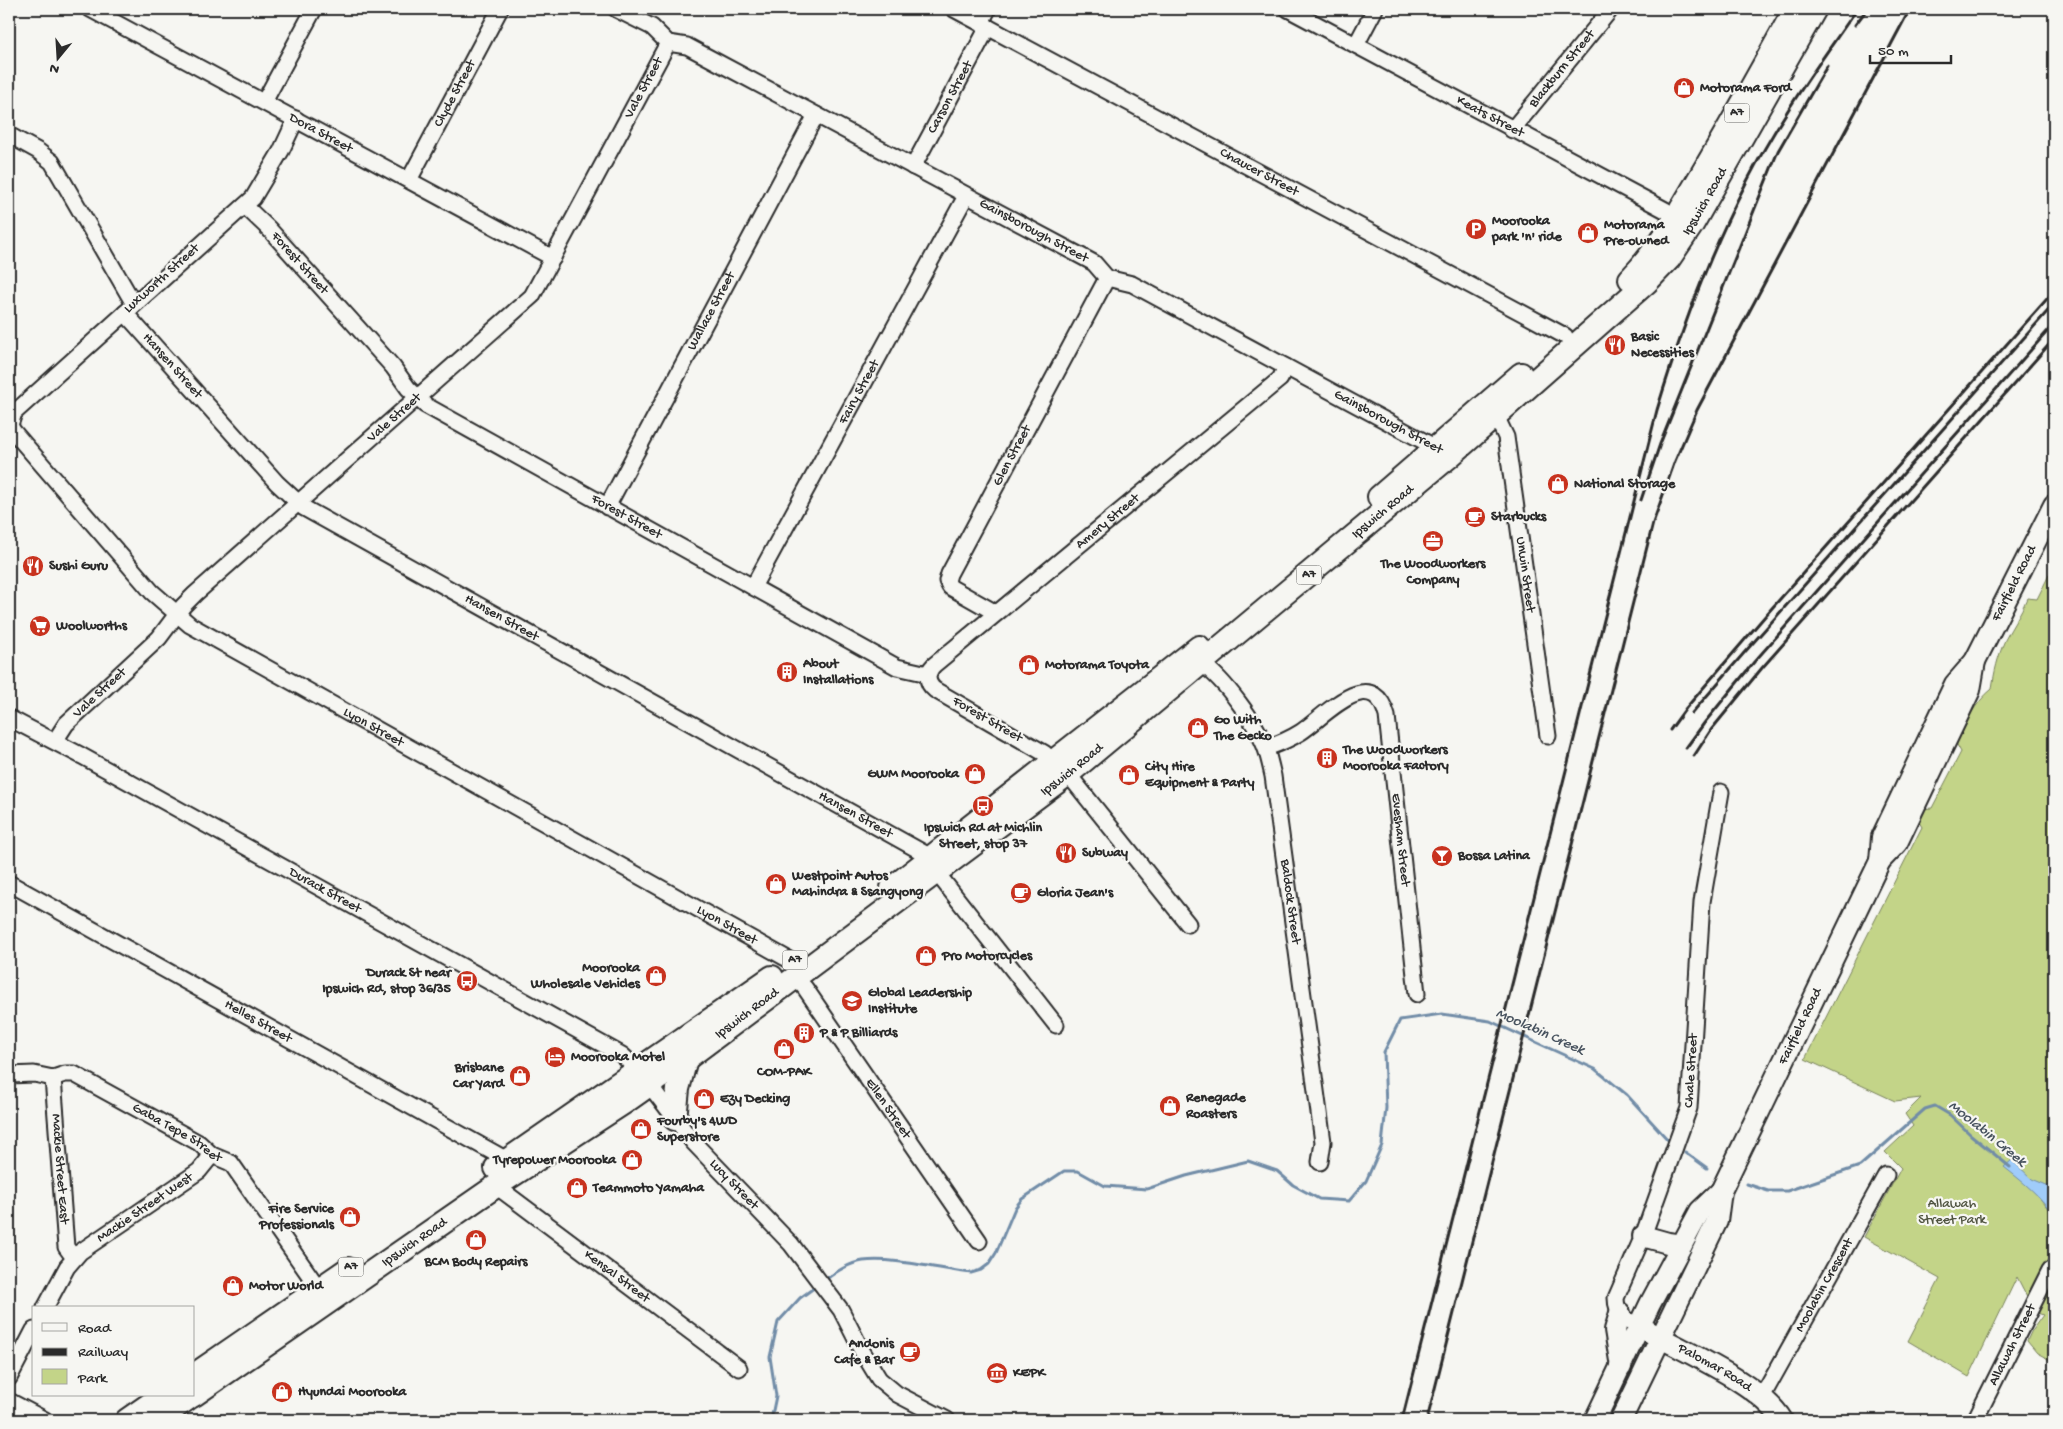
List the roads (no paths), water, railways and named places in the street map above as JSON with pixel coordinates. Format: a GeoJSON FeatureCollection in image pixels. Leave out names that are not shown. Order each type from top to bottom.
{"type":"FeatureCollection","features":[{"type":"Feature","properties":{"kind":"highway","name":"Ipswich Road"},"geometry":{"type":"LineString","coordinates":[[1061,768],[1219,631],[1350,522],[1443,452],[1496,416],[1647,282],[1669,259],[1684,220],[1717,148],[1795,9]]}},
{"type":"Feature","properties":{"kind":"highway","name":"Ipswich Road"},"geometry":{"type":"LineString","coordinates":[[195,1394],[496,1186],[643,1077],[795,970],[1061,768],[1202,664],[1443,452],[1565,336],[1611,297],[1640,269],[1684,220],[1815,9]]}},
{"type":"Feature","properties":{"kind":"highway","name":"Ipswich Road"},"geometry":{"type":"LineString","coordinates":[[195,1373],[508,1160],[643,1077],[686,1059],[795,970]]}},
{"type":"Feature","properties":{"kind":"highway"},"geometry":{"type":"LineString","coordinates":[[675,1119],[678,1089],[686,1059]]}},
{"type":"Feature","properties":{"kind":"highway"},"geometry":{"type":"LineString","coordinates":[[127,1420],[162,1396]]}},
{"type":"Feature","properties":{"kind":"highway","name":"Ipswich Road"},"geometry":{"type":"LineString","coordinates":[[158,1420],[192,1396]]}},
{"type":"Feature","properties":{"kind":"main road","name":"Fairfield Road"},"geometry":{"type":"LineString","coordinates":[[1621,1420],[1717,1221],[1721,1191],[1880,861],[1897,843],[1970,690],[1975,661],[2054,505]]}},
{"type":"Feature","properties":{"kind":"main road","name":"Fairfield Road"},"geometry":{"type":"LineString","coordinates":[[1595,1420],[1640,1327],[1700,1211],[1721,1191]]}},
{"type":"Feature","properties":{"kind":"main road"},"geometry":{"type":"LineString","coordinates":[[1643,1236],[1668,1244],[1682,1245]]}},
{"type":"Feature","properties":{"kind":"main road"},"geometry":{"type":"LineString","coordinates":[[1620,1313],[1615,1330],[1621,1367]]}},
{"type":"Feature","properties":{"kind":"main road","name":"Palomar Road"},"geometry":{"type":"LineString","coordinates":[[1640,1327],[1736,1380],[1762,1397],[1782,1420]]}},
{"type":"Feature","properties":{"kind":"street","name":"Dora Street"},"geometry":{"type":"LineString","coordinates":[[90,9],[553,258]]}},
{"type":"Feature","properties":{"kind":"street"},"geometry":{"type":"LineString","coordinates":[[264,102],[314,9]]}},
{"type":"Feature","properties":{"kind":"street","name":"Clyde Street"},"geometry":{"type":"LineString","coordinates":[[409,180],[500,9]]}},
{"type":"Feature","properties":{"kind":"street","name":"Gainsborough Street"},"geometry":{"type":"LineString","coordinates":[[616,9],[652,27],[668,43],[687,46],[1094,263],[1107,278],[1132,284],[1443,452]]}},
{"type":"Feature","properties":{"kind":"street","name":"Chaucer Street"},"geometry":{"type":"LineString","coordinates":[[954,9],[1565,336]]}},
{"type":"Feature","properties":{"kind":"street","name":"Carson Street"},"geometry":{"type":"LineString","coordinates":[[913,167],[985,25],[988,9]]}},
{"type":"Feature","properties":{"kind":"street","name":"Keats Street"},"geometry":{"type":"LineString","coordinates":[[1288,9],[1684,220]]}},
{"type":"Feature","properties":{"kind":"street"},"geometry":{"type":"LineString","coordinates":[[1356,46],[1375,9]]}},
{"type":"Feature","properties":{"kind":"street","name":"Blackburn Street"},"geometry":{"type":"LineString","coordinates":[[1512,130],[1611,9]]}},
{"type":"Feature","properties":{"kind":"street","name":"Vale Street"},"geometry":{"type":"LineString","coordinates":[[55,741],[70,720],[165,632],[196,594],[416,397],[527,301],[537,290],[668,43]]}},
{"type":"Feature","properties":{"kind":"street","name":"Wallace Street"},"geometry":{"type":"LineString","coordinates":[[606,507],[816,115]]}},
{"type":"Feature","properties":{"kind":"street","name":"Luxworth Street"},"geometry":{"type":"LineString","coordinates":[[10,425],[14,413],[245,206],[263,184],[296,119]]}},
{"type":"Feature","properties":{"kind":"street","name":"Hansen Street"},"geometry":{"type":"LineString","coordinates":[[9,135],[38,151],[52,162],[130,309],[297,504],[934,865]]}},
{"type":"Feature","properties":{"kind":"street","name":"Fairy Street"},"geometry":{"type":"LineString","coordinates":[[753,587],[966,196]]}},
{"type":"Feature","properties":{"kind":"street","name":"Forest Street"},"geometry":{"type":"LineString","coordinates":[[245,206],[269,228],[393,367],[416,397],[435,412],[897,667],[928,674],[929,684],[935,690],[1044,753],[1061,768],[1188,924]]}},
{"type":"Feature","properties":{"kind":"street","name":"Glen Street"},"geometry":{"type":"LineString","coordinates":[[996,613],[950,587],[947,581],[949,574],[1107,278]]}},
{"type":"Feature","properties":{"kind":"street","name":"Amery Street"},"geometry":{"type":"LineString","coordinates":[[928,674],[934,665],[996,613],[1280,379],[1286,367]]}},
{"type":"Feature","properties":{"kind":"street","name":"Unwin Street"},"geometry":{"type":"LineString","coordinates":[[1496,416],[1506,437],[1548,736]]}},
{"type":"Feature","properties":{"kind":"street","name":"Lyon Street"},"geometry":{"type":"LineString","coordinates":[[10,425],[16,436],[43,468],[152,592],[177,615],[210,638],[795,970]]}},
{"type":"Feature","properties":{"kind":"street","name":"Baldock Street"},"geometry":{"type":"LineString","coordinates":[[1202,664],[1220,678],[1246,714],[1266,748],[1274,776],[1323,1142],[1320,1162]]}},
{"type":"Feature","properties":{"kind":"street","name":"Evesham Street"},"geometry":{"type":"LineString","coordinates":[[1266,748],[1286,741],[1302,731],[1352,694],[1364,692],[1376,695],[1383,703],[1387,716],[1417,994]]}},
{"type":"Feature","properties":{"kind":"street","name":"Durack Street"},"geometry":{"type":"LineString","coordinates":[[9,718],[55,741],[622,1055],[643,1077]]}},
{"type":"Feature","properties":{"kind":"street","name":"Chale Street"},"geometry":{"type":"LineString","coordinates":[[1620,1313],[1617,1306],[1617,1294],[1643,1236],[1687,1116],[1690,1098],[1702,902],[1721,792]]}},
{"type":"Feature","properties":{"kind":"street"},"geometry":{"type":"LineString","coordinates":[[934,865],[1056,1025]]}},
{"type":"Feature","properties":{"kind":"street","name":"Helles Street"},"geometry":{"type":"LineString","coordinates":[[9,883],[508,1160]]}},
{"type":"Feature","properties":{"kind":"street","name":"Ellen Street"},"geometry":{"type":"LineString","coordinates":[[795,970],[805,988],[979,1241]]}},
{"type":"Feature","properties":{"kind":"street","name":"Gaba Tepe Street"},"geometry":{"type":"LineString","coordinates":[[9,1075],[34,1074],[53,1078],[69,1073],[78,1076],[199,1143],[212,1155],[229,1162],[319,1289]]}},
{"type":"Feature","properties":{"kind":"street","name":"Lucy Street"},"geometry":{"type":"LineString","coordinates":[[643,1077],[693,1142],[792,1244],[841,1310],[879,1379],[897,1394],[947,1420]]}},
{"type":"Feature","properties":{"kind":"street","name":"Mackie Street East"},"geometry":{"type":"LineString","coordinates":[[53,1078],[66,1247],[74,1258]]}},
{"type":"Feature","properties":{"kind":"street","name":"Mackie Street West"},"geometry":{"type":"LineString","coordinates":[[74,1258],[199,1171],[212,1155]]}},
{"type":"Feature","properties":{"kind":"street","name":"Moolabin Crescent"},"geometry":{"type":"LineString","coordinates":[[1762,1397],[1886,1175]]}},
{"type":"Feature","properties":{"kind":"street","name":"Kensal Street"},"geometry":{"type":"LineString","coordinates":[[496,1186],[739,1368]]}},
{"type":"Feature","properties":{"kind":"street"},"geometry":{"type":"LineString","coordinates":[[46,1306],[67,1267],[74,1258]]}},
{"type":"Feature","properties":{"kind":"street","name":"Allawah Street"},"geometry":{"type":"LineString","coordinates":[[1975,1420],[2050,1270]]}},
{"type":"Feature","properties":{"kind":"street"},"geometry":{"type":"LineString","coordinates":[[1620,1313],[1629,1322],[1640,1327]]}},
{"type":"Feature","properties":{"kind":"street"},"geometry":{"type":"LineString","coordinates":[[9,1378],[32,1334]]}},
{"type":"Feature","properties":{"kind":"street"},"geometry":{"type":"LineString","coordinates":[[9,1401],[45,1420]]}},
{"type":"Feature","properties":{"kind":"water"},"geometry":{"type":"Polygon","coordinates":[[[2012,1160],[2032,1179],[2054,1188],[2054,1216],[2025,1184],[2004,1167],[2012,1160]]]}},
{"type":"Feature","properties":{"kind":"waterway","name":"Moolabin Creek"},"geometry":{"type":"LineString","coordinates":[[825,1280],[853,1264],[875,1260],[901,1262],[971,1273],[981,1270],[989,1264],[996,1253],[1015,1208],[1022,1199],[1064,1171],[1078,1171],[1105,1186],[1147,1189],[1186,1176],[1248,1161],[1277,1171],[1293,1185],[1319,1199],[1349,1201],[1366,1181],[1382,1145],[1386,1108],[1384,1052],[1400,1020],[1442,1014],[1490,1021],[1595,1069],[1627,1095],[1669,1141]]}},
{"type":"Feature","properties":{"kind":"waterway","name":"Moolabin Creek"},"geometry":{"type":"LineString","coordinates":[[1747,1184],[1768,1191],[1787,1191],[1860,1166],[1925,1109],[1935,1106],[1950,1115],[2010,1167]]}},
{"type":"Feature","properties":{"kind":"waterway","name":"Moolabin Creek"},"geometry":{"type":"LineString","coordinates":[[1685,1152],[1707,1168]]}},
{"type":"Feature","properties":{"kind":"waterway","name":"Moolabin Creek"},"geometry":{"type":"LineString","coordinates":[[771,1420],[776,1396],[770,1357],[778,1322],[800,1298],[818,1285]]}},
{"type":"Feature","properties":{"kind":"railway"},"geometry":{"type":"LineString","coordinates":[[1402,1420],[1657,410],[1669,372],[1711,258],[1745,185],[1793,102],[1857,9]]}},
{"type":"Feature","properties":{"kind":"railway"},"geometry":{"type":"LineString","coordinates":[[1855,25],[1867,9]]}},
{"type":"Feature","properties":{"kind":"railway"},"geometry":{"type":"LineString","coordinates":[[1427,1420],[1653,523],[1675,461],[1697,410],[1910,9]]}},
{"type":"Feature","properties":{"kind":"railway"},"geometry":{"type":"LineString","coordinates":[[1641,500],[1660,444],[1778,151],[1827,66]]}},
{"type":"Feature","properties":{"kind":"railway"},"geometry":{"type":"LineString","coordinates":[[1670,730],[1686,708],[1772,608],[2054,291]]}},
{"type":"Feature","properties":{"kind":"railway"},"geometry":{"type":"LineString","coordinates":[[1692,713],[2054,304]]}},
{"type":"Feature","properties":{"kind":"railway"},"geometry":{"type":"LineString","coordinates":[[1686,748],[1754,662],[2054,324]]}},
{"type":"Feature","properties":{"kind":"railway"},"geometry":{"type":"LineString","coordinates":[[1694,756],[1711,730],[1762,668],[2054,339]]}},
{"type":"Feature","properties":{"kind":"place","name":"Motorama Ford"},"geometry":{"type":"Point","coordinates":[1684,88]}},
{"type":"Feature","properties":{"kind":"place","name":"Moorooka park 'n' ride"},"geometry":{"type":"Point","coordinates":[1476,229]}},
{"type":"Feature","properties":{"kind":"place","name":"Motorama Pre-owned"},"geometry":{"type":"Point","coordinates":[1588,233]}},
{"type":"Feature","properties":{"kind":"place","name":"Basic Necessities"},"geometry":{"type":"Point","coordinates":[1615,345]}},
{"type":"Feature","properties":{"kind":"place","name":"National Storage"},"geometry":{"type":"Point","coordinates":[1558,484]}},
{"type":"Feature","properties":{"kind":"place","name":"Starbucks"},"geometry":{"type":"Point","coordinates":[1475,517]}},
{"type":"Feature","properties":{"kind":"place","name":"The Woodworkers Company"},"geometry":{"type":"Point","coordinates":[1433,541]}},
{"type":"Feature","properties":{"kind":"place","name":"Sushi Guru"},"geometry":{"type":"Point","coordinates":[33,566]}},
{"type":"Feature","properties":{"kind":"place","name":"Woolworths"},"geometry":{"type":"Point","coordinates":[40,626]}},
{"type":"Feature","properties":{"kind":"place","name":"Motorama Toyota"},"geometry":{"type":"Point","coordinates":[1029,665]}},
{"type":"Feature","properties":{"kind":"place","name":"About Installations"},"geometry":{"type":"Point","coordinates":[787,672]}},
{"type":"Feature","properties":{"kind":"place","name":"Go With The Gecko"},"geometry":{"type":"Point","coordinates":[1198,728]}},
{"type":"Feature","properties":{"kind":"place","name":"The Woodworkers Moorooka Factory"},"geometry":{"type":"Point","coordinates":[1327,758]}},
{"type":"Feature","properties":{"kind":"place","name":"GWM Moorooka"},"geometry":{"type":"Point","coordinates":[975,774]}},
{"type":"Feature","properties":{"kind":"place","name":"City Hire Equipment & Party"},"geometry":{"type":"Point","coordinates":[1129,775]}},
{"type":"Feature","properties":{"kind":"place","name":"Ipswich Rd at Michlin Street, stop 37"},"geometry":{"type":"Point","coordinates":[983,806]}},
{"type":"Feature","properties":{"kind":"place","name":"Subway"},"geometry":{"type":"Point","coordinates":[1066,853]}},
{"type":"Feature","properties":{"kind":"place","name":"Bossa Latina"},"geometry":{"type":"Point","coordinates":[1442,856]}},
{"type":"Feature","properties":{"kind":"place","name":"Westpoint Autos Mahindra & Ssangyong"},"geometry":{"type":"Point","coordinates":[776,884]}},
{"type":"Feature","properties":{"kind":"place","name":"Gloria Jean's"},"geometry":{"type":"Point","coordinates":[1021,893]}},
{"type":"Feature","properties":{"kind":"place","name":"Pro Motorcycles"},"geometry":{"type":"Point","coordinates":[926,956]}},
{"type":"Feature","properties":{"kind":"place","name":"Moorooka Wholesale Vehicles"},"geometry":{"type":"Point","coordinates":[656,976]}},
{"type":"Feature","properties":{"kind":"place","name":"Durack St near Ipswich Rd, stop 36/35"},"geometry":{"type":"Point","coordinates":[467,981]}},
{"type":"Feature","properties":{"kind":"place","name":"Global Leadership Institute"},"geometry":{"type":"Point","coordinates":[852,1001]}},
{"type":"Feature","properties":{"kind":"place","name":"P & P Billiards"},"geometry":{"type":"Point","coordinates":[804,1033]}},
{"type":"Feature","properties":{"kind":"place","name":"COM-PAK"},"geometry":{"type":"Point","coordinates":[784,1049]}},
{"type":"Feature","properties":{"kind":"place","name":"Moorooka Motel"},"geometry":{"type":"Point","coordinates":[555,1057]}},
{"type":"Feature","properties":{"kind":"place","name":"Brisbane Car Yard"},"geometry":{"type":"Point","coordinates":[520,1076]}},
{"type":"Feature","properties":{"kind":"place","name":"Ezy Decking"},"geometry":{"type":"Point","coordinates":[704,1099]}},
{"type":"Feature","properties":{"kind":"place","name":"Renegade Roasters"},"geometry":{"type":"Point","coordinates":[1170,1106]}},
{"type":"Feature","properties":{"kind":"place","name":"Fourby's 4WD Superstore"},"geometry":{"type":"Point","coordinates":[641,1129]}},
{"type":"Feature","properties":{"kind":"place","name":"Tyrepower Moorooka"},"geometry":{"type":"Point","coordinates":[632,1160]}},
{"type":"Feature","properties":{"kind":"place","name":"Teammoto Yamaha"},"geometry":{"type":"Point","coordinates":[577,1188]}},
{"type":"Feature","properties":{"kind":"place","name":"Fire Service Professionals"},"geometry":{"type":"Point","coordinates":[350,1217]}},
{"type":"Feature","properties":{"kind":"place","name":"BCM Body Repairs"},"geometry":{"type":"Point","coordinates":[476,1240]}},
{"type":"Feature","properties":{"kind":"place","name":"Motor World"},"geometry":{"type":"Point","coordinates":[233,1286]}},
{"type":"Feature","properties":{"kind":"place","name":"Andonis Cafe & Bar"},"geometry":{"type":"Point","coordinates":[910,1352]}},
{"type":"Feature","properties":{"kind":"place","name":"KEPK"},"geometry":{"type":"Point","coordinates":[997,1373]}},
{"type":"Feature","properties":{"kind":"place","name":"Hyundai Moorooka"},"geometry":{"type":"Point","coordinates":[282,1392]}},
{"type":"Feature","properties":{"kind":"park label","name":"Allawah Street Park"},"geometry":{"type":"Point","coordinates":[1952,1212]}}]}
